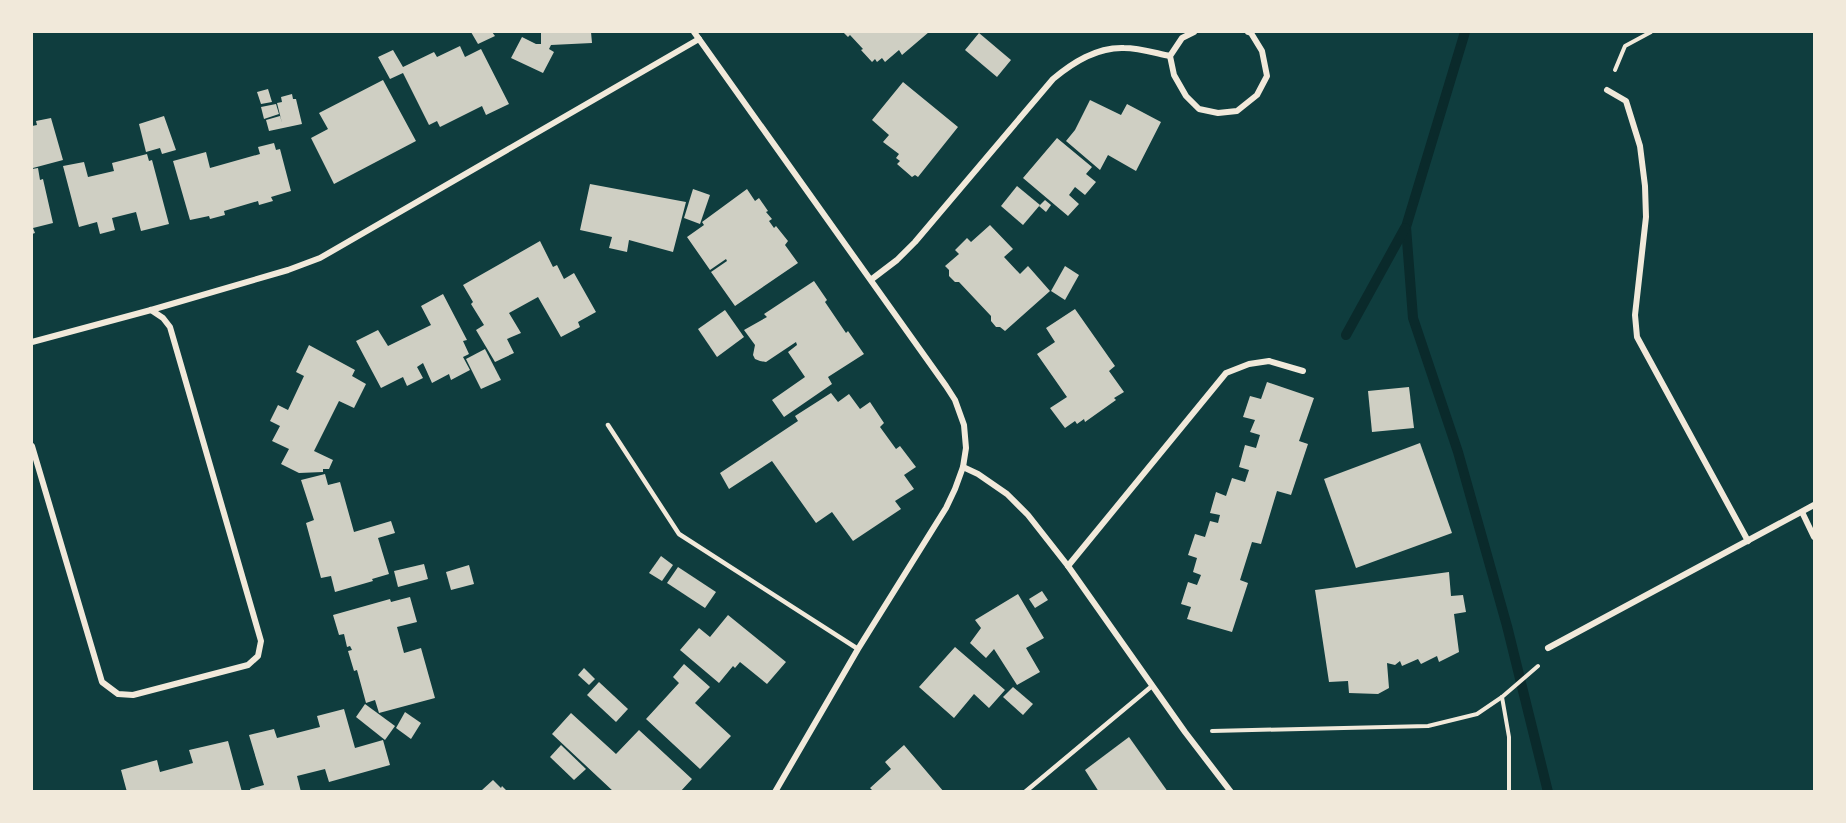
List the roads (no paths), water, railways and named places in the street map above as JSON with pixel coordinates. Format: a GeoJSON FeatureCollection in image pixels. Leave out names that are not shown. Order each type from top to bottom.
{"type":"FeatureCollection","features":[{"type":"Feature","properties":{"kind":"street"},"geometry":{"type":"LineString","coordinates":[[694,32],[872,279],[955,400],[964,425],[966,448],[963,467],[946,508],[858,649],[775,792]]}},
{"type":"Feature","properties":{"kind":"street"},"geometry":{"type":"LineString","coordinates":[[1194,32],[1182,38],[1170,56],[1174,75],[1186,96],[1199,109],[1218,113],[1236,111],[1257,95],[1267,76],[1262,51],[1251,33],[1248,32]]}},
{"type":"Feature","properties":{"kind":"street"},"geometry":{"type":"LineString","coordinates":[[32,342],[151,310],[288,270],[320,258],[699,39]]}},
{"type":"Feature","properties":{"kind":"street"},"geometry":{"type":"LineString","coordinates":[[872,279],[897,260],[915,242],[1053,79],[1072,63],[1096,52],[1123,48],[1170,56]]}},
{"type":"Feature","properties":{"kind":"street"},"geometry":{"type":"LineString","coordinates":[[1607,90],[1626,101],[1640,146],[1646,217],[1635,315],[1637,337],[1748,541]]}},
{"type":"Feature","properties":{"kind":"street"},"geometry":{"type":"LineString","coordinates":[[32,446],[102,682],[118,694],[133,695],[248,665],[258,656],[261,640],[170,327],[163,318],[151,310]]}},
{"type":"Feature","properties":{"kind":"street"},"geometry":{"type":"LineString","coordinates":[[1068,566],[1226,373],[1249,364],[1269,361],[1303,371]]}},
{"type":"Feature","properties":{"kind":"street"},"geometry":{"type":"LineString","coordinates":[[963,467],[978,474],[1007,494],[1028,515],[1068,566],[1185,732],[1231,792]]}},
{"type":"Feature","properties":{"kind":"street"},"geometry":{"type":"LineString","coordinates":[[1548,648],[1815,505]]}},
{"type":"Feature","properties":{"kind":"street"},"geometry":{"type":"LineString","coordinates":[[1802,512],[1815,537]]}},
{"type":"Feature","properties":{"kind":"lane"},"geometry":{"type":"LineString","coordinates":[[608,425],[679,534],[858,649]]}},
{"type":"Feature","properties":{"kind":"lane"},"geometry":{"type":"LineString","coordinates":[[1025,792],[1152,686]]}},
{"type":"Feature","properties":{"kind":"waterway"},"geometry":{"type":"LineString","coordinates":[[1465,32],[1406,227],[1413,318],[1458,452],[1507,626],[1548,792]]}},
{"type":"Feature","properties":{"kind":"waterway"},"geometry":{"type":"LineString","coordinates":[[1346,335],[1405,228]]}}]}
